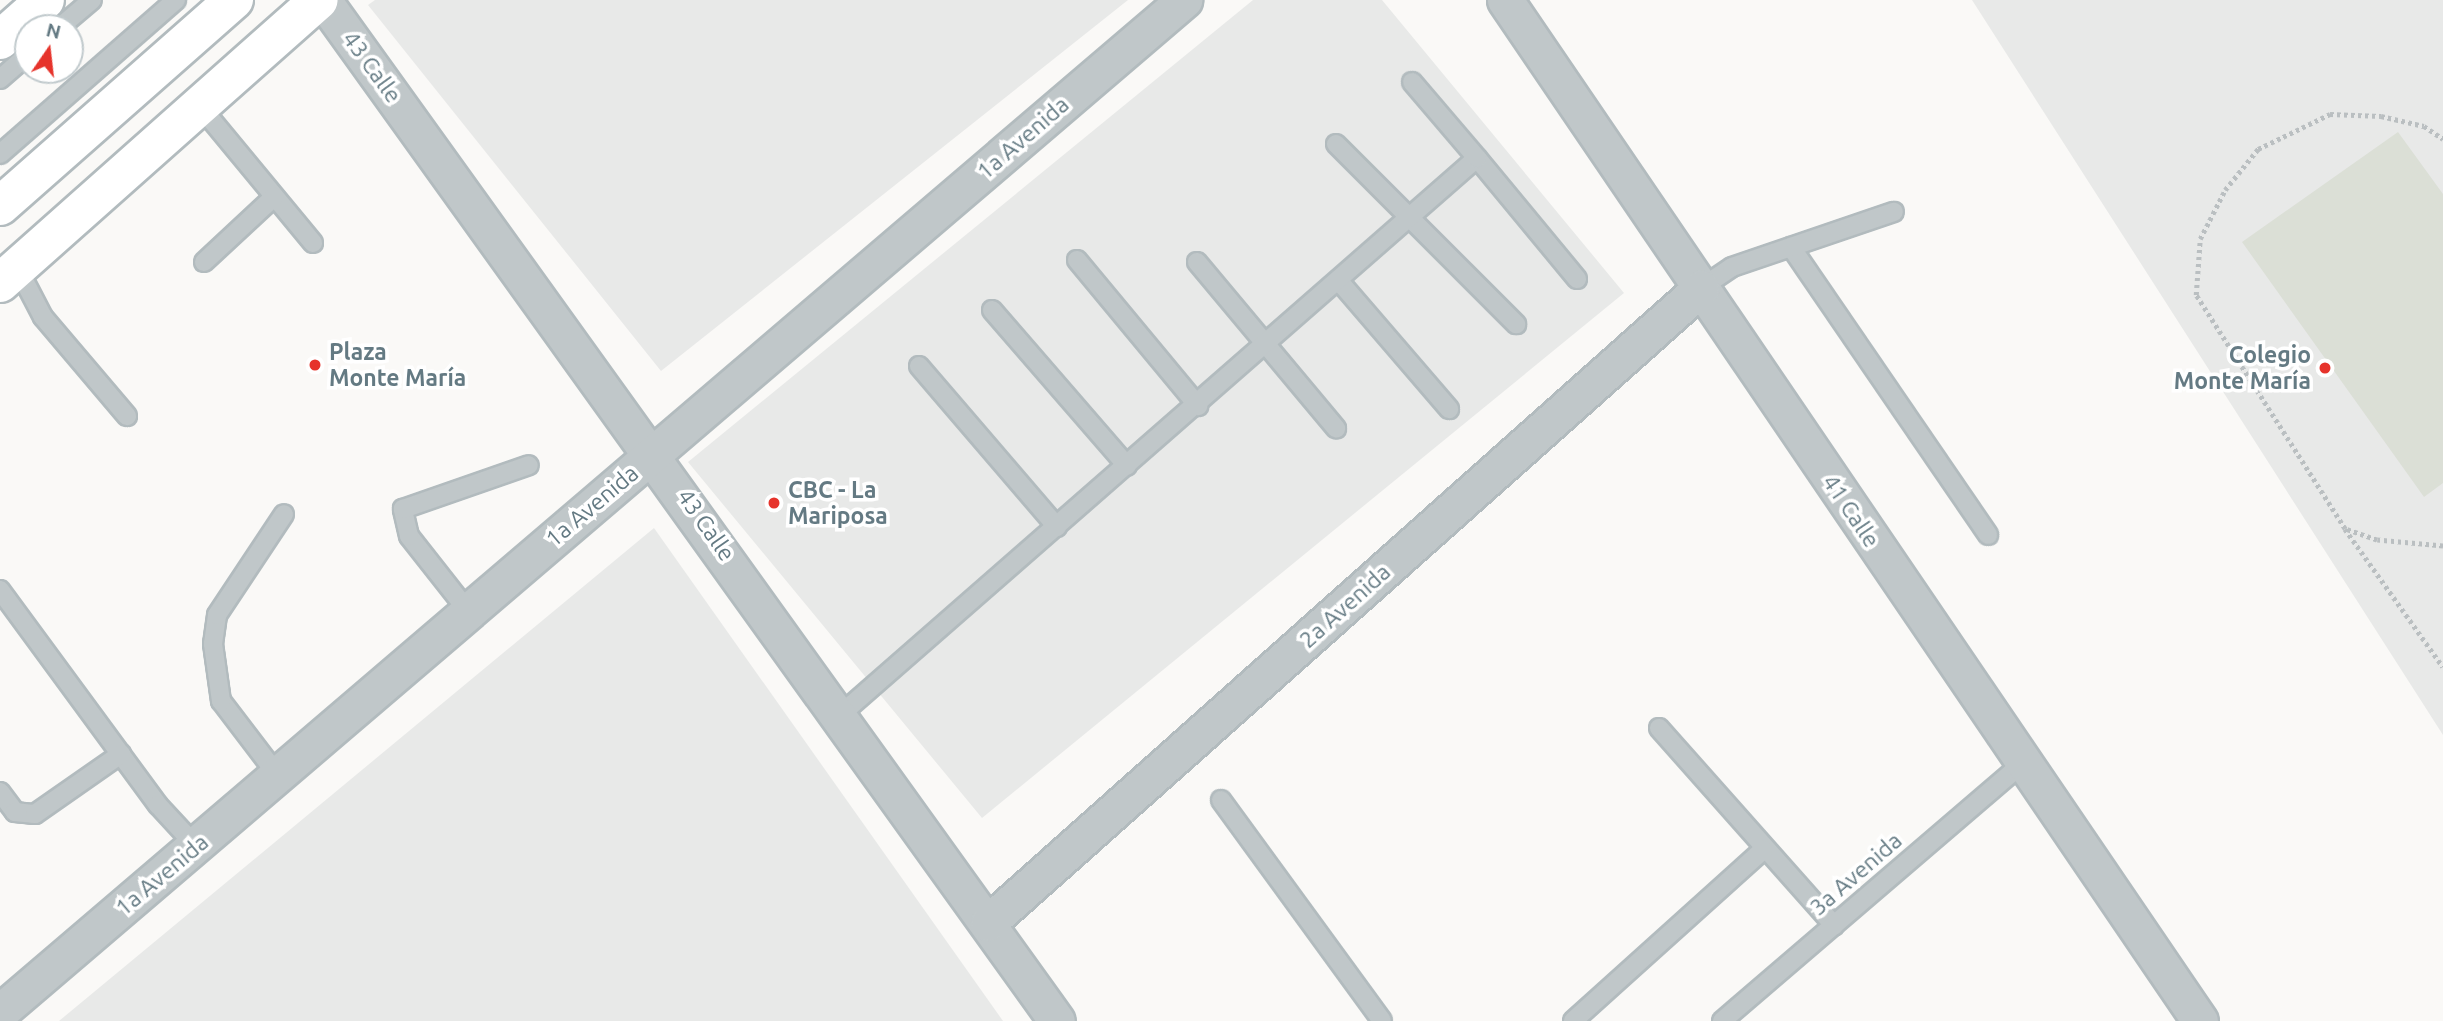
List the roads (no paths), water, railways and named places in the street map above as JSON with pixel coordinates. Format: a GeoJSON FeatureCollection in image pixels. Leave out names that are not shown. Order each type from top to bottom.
{"type":"FeatureCollection","features":[{"type":"Feature","properties":{"kind":"main road"},"geometry":{"type":"LineString","coordinates":[[0,40],[46,0]]}},
{"type":"Feature","properties":{"kind":"main road"},"geometry":{"type":"LineString","coordinates":[[0,206],[234,0]]}},
{"type":"Feature","properties":{"kind":"main road"},"geometry":{"type":"LineString","coordinates":[[9,276],[199,105],[321,0]]}},
{"type":"Feature","properties":{"kind":"street","name":"43 Calle"},"geometry":{"type":"LineString","coordinates":[[321,0],[655,454],[1057,1021]]}},
{"type":"Feature","properties":{"kind":"street","name":"1a Avenida"},"geometry":{"type":"LineString","coordinates":[[0,1012],[279,777],[468,611],[1184,0]]}},
{"type":"Feature","properties":{"kind":"street","name":"41 Calle"},"geometry":{"type":"LineString","coordinates":[[1505,0],[2022,764],[2200,1021]]}},
{"type":"Feature","properties":{"kind":"street","name":"2a Avenida"},"geometry":{"type":"LineString","coordinates":[[988,923],[1701,288]]}},
{"type":"Feature","properties":{"kind":"lane"},"geometry":{"type":"LineString","coordinates":[[76,14],[92,0]]}},
{"type":"Feature","properties":{"kind":"lane"},"geometry":{"type":"LineString","coordinates":[[0,154],[176,0]]}},
{"type":"Feature","properties":{"kind":"lane"},"geometry":{"type":"LineString","coordinates":[[0,79],[14,67]]}},
{"type":"Feature","properties":{"kind":"lane"},"geometry":{"type":"LineString","coordinates":[[1412,82],[1577,279]]}},
{"type":"Feature","properties":{"kind":"lane"},"geometry":{"type":"LineString","coordinates":[[199,105],[313,243]]}},
{"type":"Feature","properties":{"kind":"lane"},"geometry":{"type":"LineString","coordinates":[[1336,144],[1414,217],[1516,324]]}},
{"type":"Feature","properties":{"kind":"lane"},"geometry":{"type":"LineString","coordinates":[[840,715],[1198,406],[1478,158]]}},
{"type":"Feature","properties":{"kind":"lane"},"geometry":{"type":"LineString","coordinates":[[204,262],[274,197]]}},
{"type":"Feature","properties":{"kind":"lane"},"geometry":{"type":"LineString","coordinates":[[1701,288],[1732,267],[1894,212]]}},
{"type":"Feature","properties":{"kind":"lane"},"geometry":{"type":"LineString","coordinates":[[1791,247],[1988,535]]}},
{"type":"Feature","properties":{"kind":"lane"},"geometry":{"type":"LineString","coordinates":[[1077,260],[1198,406]]}},
{"type":"Feature","properties":{"kind":"lane"},"geometry":{"type":"LineString","coordinates":[[1197,262],[1336,428]]}},
{"type":"Feature","properties":{"kind":"lane"},"geometry":{"type":"LineString","coordinates":[[9,276],[127,416]]}},
{"type":"Feature","properties":{"kind":"lane"},"geometry":{"type":"LineString","coordinates":[[1339,281],[1449,410]]}},
{"type":"Feature","properties":{"kind":"lane"},"geometry":{"type":"LineString","coordinates":[[992,310],[1127,466]]}},
{"type":"Feature","properties":{"kind":"lane"},"geometry":{"type":"LineString","coordinates":[[919,366],[1057,527]]}},
{"type":"Feature","properties":{"kind":"lane"},"geometry":{"type":"LineString","coordinates":[[468,611],[409,536],[403,509],[529,465]]}},
{"type":"Feature","properties":{"kind":"lane"},"geometry":{"type":"LineString","coordinates":[[279,777],[222,701],[214,644],[217,615],[284,514]]}},
{"type":"Feature","properties":{"kind":"lane"},"geometry":{"type":"LineString","coordinates":[[0,590],[121,754],[196,846]]}},
{"type":"Feature","properties":{"kind":"lane"},"geometry":{"type":"LineString","coordinates":[[1659,728],[1763,850],[1833,925]]}},
{"type":"Feature","properties":{"kind":"lane"},"geometry":{"type":"LineString","coordinates":[[0,792],[15,812],[35,814],[121,754]]}},
{"type":"Feature","properties":{"kind":"lane","name":"3a Avenida"},"geometry":{"type":"LineString","coordinates":[[1722,1021],[2022,764]]}},
{"type":"Feature","properties":{"kind":"lane"},"geometry":{"type":"LineString","coordinates":[[1221,800],[1382,1021]]}},
{"type":"Feature","properties":{"kind":"lane"},"geometry":{"type":"LineString","coordinates":[[1573,1021],[1763,850]]}},
{"type":"Feature","properties":{"kind":"place","name":"Plaza Monte María"},"geometry":{"type":"Point","coordinates":[315,365]}},
{"type":"Feature","properties":{"kind":"place","name":"Colegio Monte María"},"geometry":{"type":"Point","coordinates":[2325,368]}},
{"type":"Feature","properties":{"kind":"place","name":"CBC - La Mariposa"},"geometry":{"type":"Point","coordinates":[774,503]}}]}
